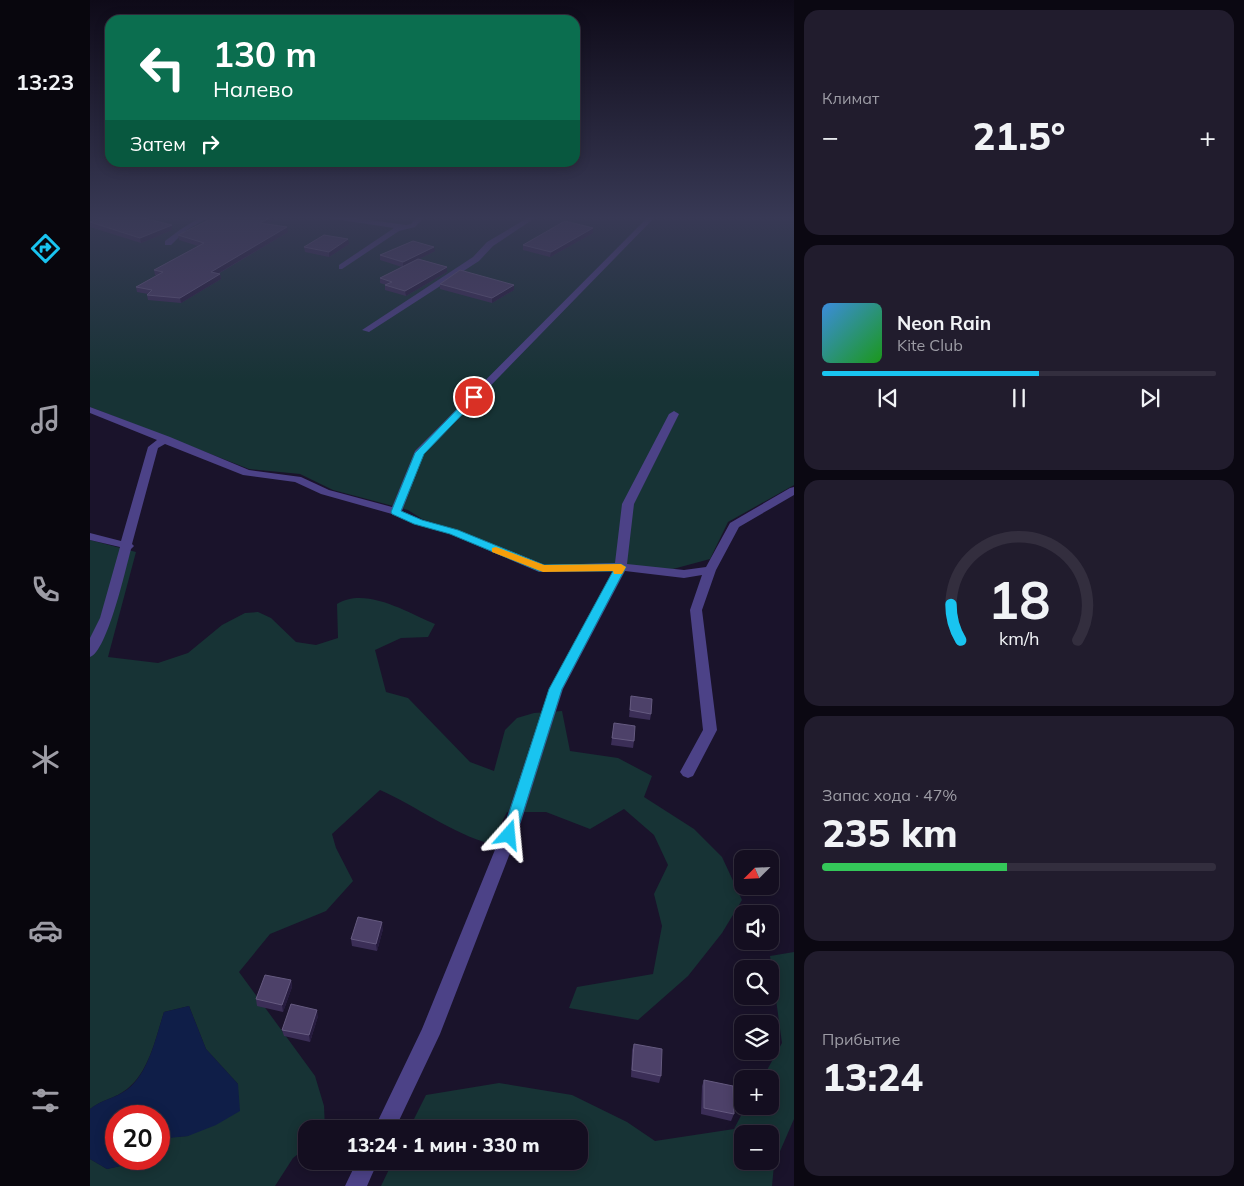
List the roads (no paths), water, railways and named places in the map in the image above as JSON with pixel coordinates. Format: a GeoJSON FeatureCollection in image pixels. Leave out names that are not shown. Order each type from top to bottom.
{"type":"FeatureCollection","features":[{"type":"Feature","properties":{"kind":"lane"},"geometry":{"type":"LineString","coordinates":[[366,330],[457,271]]}},
{"type":"Feature","properties":{"kind":"lane"},"geometry":{"type":"LineString","coordinates":[[396,512],[419,453],[598,271]]}},
{"type":"Feature","properties":{"kind":"lane"},"geometry":{"type":"LineString","coordinates":[[90,410],[247,473],[297,479],[325,492],[396,512],[418,522],[454,532],[543,569],[621,567],[684,574],[710,570]]}},
{"type":"Feature","properties":{"kind":"lane"},"geometry":{"type":"LineString","coordinates":[[388,1120],[430,1034],[509,835],[556,689],[621,567],[628,504],[674,414]]}},
{"type":"Feature","properties":{"kind":"lane"},"geometry":{"type":"LineString","coordinates":[[90,652],[106,618],[128,546],[153,448],[166,439]]}},
{"type":"Feature","properties":{"kind":"lane"},"geometry":{"type":"LineString","coordinates":[[688,772],[710,730],[696,610],[710,570],[734,525],[794,490]]}},
{"type":"Feature","properties":{"kind":"lane"},"geometry":{"type":"LineString","coordinates":[[90,536],[128,546]]}},
{"type":"Feature","properties":{"kind":"lane"},"geometry":{"type":"LineString","coordinates":[[356,1186],[364,1170]]}},
{"type":"Feature","properties":{"kind":"water"},"geometry":{"type":"Polygon","coordinates":[[[189,1006],[206,1049],[238,1084],[240,1111],[216,1125],[188,1136],[170,1138],[170,1105],[105,1105],[105,1168],[90,1159],[90,1109],[128,1089],[135,1082],[147,1064],[164,1012],[189,1006]]]}}]}
